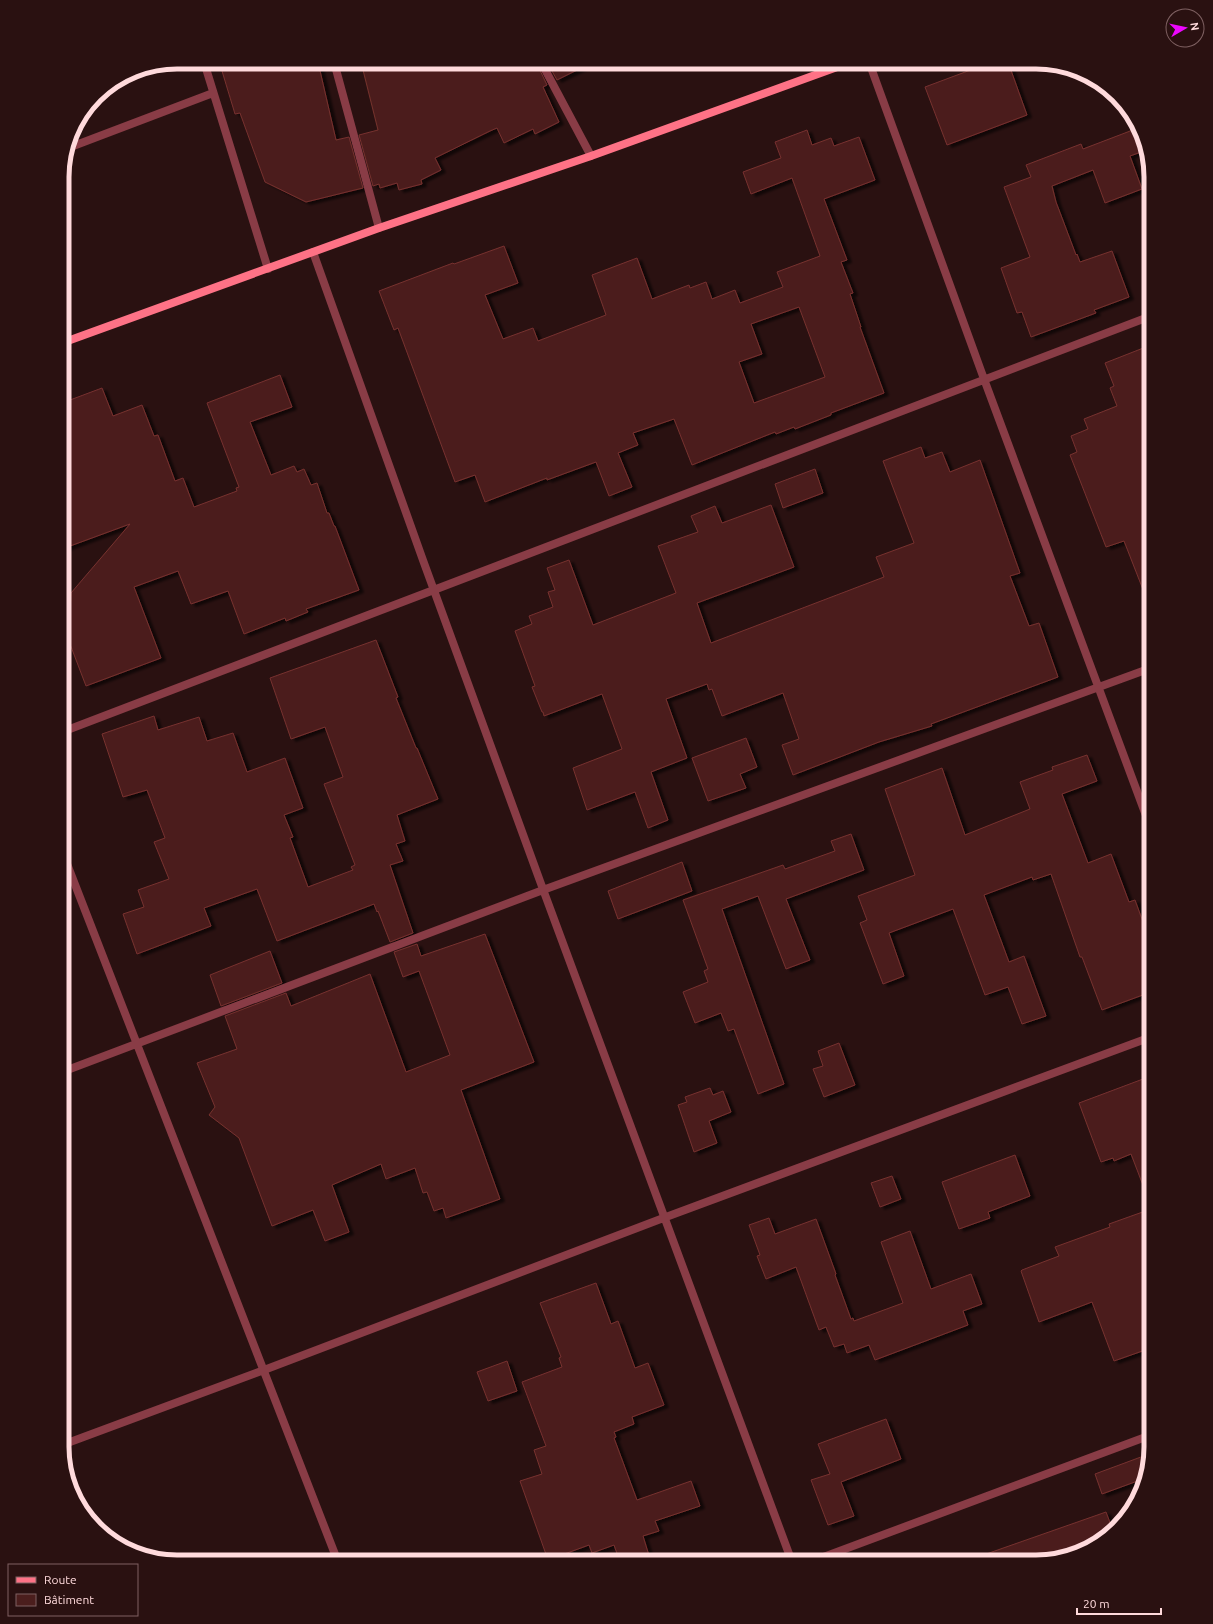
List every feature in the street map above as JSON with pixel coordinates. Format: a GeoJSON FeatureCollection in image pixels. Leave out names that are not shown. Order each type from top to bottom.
{"type":"FeatureCollection","features":[{"type":"Feature","properties":{"kind":"street"},"geometry":{"type":"LineString","coordinates":[[206,69],[268,269]]}},
{"type":"Feature","properties":{"kind":"street"},"geometry":{"type":"LineString","coordinates":[[336,69],[379,228]]}},
{"type":"Feature","properties":{"kind":"street"},"geometry":{"type":"LineString","coordinates":[[545,69],[591,156]]}},
{"type":"Feature","properties":{"kind":"street"},"geometry":{"type":"LineString","coordinates":[[69,340],[379,228],[591,156],[832,69]]}},
{"type":"Feature","properties":{"kind":"street"},"geometry":{"type":"LineString","coordinates":[[872,69],[984,379],[1144,810]]}},
{"type":"Feature","properties":{"kind":"street"},"geometry":{"type":"LineString","coordinates":[[74,146],[213,93]]}},
{"type":"Feature","properties":{"kind":"street"},"geometry":{"type":"LineString","coordinates":[[313,252],[543,890],[666,1217],[789,1555]]}},
{"type":"Feature","properties":{"kind":"street"},"geometry":{"type":"LineString","coordinates":[[69,729],[1144,319]]}},
{"type":"Feature","properties":{"kind":"street"},"geometry":{"type":"LineString","coordinates":[[69,1069],[543,890],[1144,671]]}},
{"type":"Feature","properties":{"kind":"street"},"geometry":{"type":"LineString","coordinates":[[69,869],[335,1555]]}},
{"type":"Feature","properties":{"kind":"street"},"geometry":{"type":"LineString","coordinates":[[69,1442],[666,1217],[1144,1040]]}},
{"type":"Feature","properties":{"kind":"street"},"geometry":{"type":"LineString","coordinates":[[829,1555],[1144,1438]]}},
{"type":"Feature","properties":{"kind":"building"},"geometry":{"type":"Polygon","coordinates":[[[229,69],[320,69],[336,140],[349,137],[363,188],[306,202],[265,182],[240,113],[235,114],[222,71],[229,69]]]}},
{"type":"Feature","properties":{"kind":"building"},"geometry":{"type":"Polygon","coordinates":[[[363,69],[539,69],[547,85],[543,87],[559,122],[535,134],[533,129],[504,143],[497,128],[435,158],[441,170],[421,180],[422,184],[399,190],[397,183],[380,188],[379,184],[373,186],[359,135],[378,130],[363,69]]]}},
{"type":"Feature","properties":{"kind":"building"},"geometry":{"type":"Polygon","coordinates":[[[551,69],[579,69],[557,80],[551,69]]]}},
{"type":"Feature","properties":{"kind":"building"},"geometry":{"type":"Polygon","coordinates":[[[973,69],[1011,69],[1027,115],[947,145],[925,87],[973,69]]]}},
{"type":"Feature","properties":{"kind":"building"},"geometry":{"type":"Polygon","coordinates":[[[807,130],[812,145],[831,138],[834,146],[859,137],[875,180],[824,199],[847,260],[841,262],[853,293],[850,294],[860,327],[884,393],[831,413],[831,415],[795,429],[794,427],[776,434],[775,432],[692,465],[674,419],[633,433],[638,445],[618,453],[632,487],[609,496],[596,462],[547,480],[547,478],[485,502],[475,475],[455,482],[398,328],[394,330],[379,291],[453,263],[454,264],[504,246],[518,283],[485,295],[503,339],[533,328],[538,341],[606,315],[592,275],[637,258],[652,299],[689,285],[690,288],[706,282],[712,299],[735,290],[740,303],[783,287],[777,272],[820,256],[792,178],[751,194],[743,172],[781,158],[775,142],[807,130]],[[799,307],[751,324],[762,354],[739,362],[754,403],[825,377],[799,307]]]}},
{"type":"Feature","properties":{"kind":"building"},"geometry":{"type":"Polygon","coordinates":[[[1133,130],[1138,142],[1141,152],[1130,156],[1142,189],[1105,203],[1093,170],[1052,186],[1056,202],[1080,262],[1112,251],[1129,297],[1094,310],[1096,313],[1031,337],[1022,312],[1017,313],[1001,268],[1030,257],[1004,187],[1031,177],[1026,165],[1081,144],[1083,149],[1133,130]]]}},
{"type":"Feature","properties":{"kind":"building"},"geometry":{"type":"Polygon","coordinates":[[[1144,348],[1144,592],[1124,541],[1106,547],[1070,455],[1077,452],[1071,436],[1088,429],[1084,419],[1117,406],[1110,388],[1114,386],[1105,363],[1144,348]]]}},
{"type":"Feature","properties":{"kind":"building"},"geometry":{"type":"Polygon","coordinates":[[[280,375],[292,407],[250,422],[271,475],[294,466],[297,472],[304,469],[311,485],[317,483],[327,513],[329,513],[335,526],[359,590],[306,609],[308,612],[286,621],[285,618],[244,634],[228,591],[191,604],[178,571],[134,587],[161,658],[86,686],[69,641],[71,593],[130,524],[69,546],[69,400],[102,388],[113,416],[142,405],[154,436],[158,435],[175,481],[183,478],[194,507],[237,491],[236,488],[239,487],[207,403],[280,375]]]}},
{"type":"Feature","properties":{"kind":"building"},"geometry":{"type":"Polygon","coordinates":[[[921,447],[925,458],[942,452],[950,472],[980,460],[1020,573],[1010,576],[1029,626],[1039,623],[1058,677],[931,724],[932,726],[879,742],[793,775],[782,745],[799,739],[783,693],[722,716],[712,689],[709,690],[707,684],[666,699],[687,758],[651,772],[668,820],[648,828],[635,792],[587,810],[573,768],[622,749],[602,694],[544,716],[542,712],[532,687],[535,686],[515,631],[532,624],[529,616],[553,607],[548,592],[555,590],[547,568],[569,560],[593,625],[676,593],[658,546],[698,532],[691,516],[715,506],[722,523],[771,505],[794,567],[697,603],[711,643],[884,577],[876,557],[914,543],[883,461],[921,447]]]}},
{"type":"Feature","properties":{"kind":"building"},"geometry":{"type":"Polygon","coordinates":[[[815,469],[823,493],[783,508],[775,484],[815,469]]]}},
{"type":"Feature","properties":{"kind":"building"},"geometry":{"type":"Polygon","coordinates":[[[376,640],[398,697],[396,698],[438,799],[397,815],[405,841],[396,844],[403,861],[390,865],[413,933],[390,942],[374,904],[277,941],[257,889],[204,908],[211,926],[137,954],[123,914],[144,907],[138,890],[169,879],[154,842],[165,838],[147,790],[123,797],[102,734],[154,716],[158,730],[199,717],[207,741],[233,733],[247,772],[285,758],[303,808],[284,815],[293,837],[290,838],[308,887],[353,870],[351,867],[355,865],[324,784],[343,777],[325,727],[291,739],[270,678],[376,640]]]}},
{"type":"Feature","properties":{"kind":"building"},"geometry":{"type":"Polygon","coordinates":[[[746,738],[757,767],[740,774],[746,788],[708,801],[692,758],[746,738]]]}},
{"type":"Feature","properties":{"kind":"building"},"geometry":{"type":"Polygon","coordinates":[[[1087,755],[1097,781],[1062,794],[1088,863],[1111,854],[1129,902],[1135,900],[1144,925],[1144,995],[1102,1010],[1082,957],[1080,957],[1051,874],[1033,880],[1032,877],[984,895],[1009,962],[1024,956],[1046,1016],[1022,1024],[1008,987],[985,995],[953,909],[889,933],[904,976],[883,984],[860,923],[867,920],[858,896],[915,875],[885,789],[942,768],[965,835],[1030,809],[1020,782],[1053,770],[1052,767],[1087,755]]]}},
{"type":"Feature","properties":{"kind":"building"},"geometry":{"type":"Polygon","coordinates":[[[851,834],[864,870],[786,899],[810,960],[786,969],[758,896],[722,909],[784,1084],[758,1094],[734,1029],[728,1031],[721,1013],[695,1023],[683,992],[708,982],[704,971],[708,969],[683,900],[783,865],[785,869],[835,851],[831,841],[851,834]]]}},
{"type":"Feature","properties":{"kind":"building"},"geometry":{"type":"Polygon","coordinates":[[[682,862],[692,891],[618,919],[608,891],[682,862]]]}},
{"type":"Feature","properties":{"kind":"building"},"geometry":{"type":"Polygon","coordinates":[[[485,934],[534,1062],[461,1090],[500,1199],[446,1218],[443,1208],[434,1211],[427,1192],[423,1193],[415,1168],[386,1179],[381,1164],[332,1185],[349,1232],[325,1241],[313,1210],[272,1226],[239,1138],[209,1115],[215,1107],[197,1063],[237,1049],[225,1016],[286,993],[291,1006],[370,974],[406,1072],[450,1055],[419,971],[403,977],[394,952],[417,944],[421,956],[485,934]]]}},
{"type":"Feature","properties":{"kind":"building"},"geometry":{"type":"Polygon","coordinates":[[[270,951],[282,983],[221,1006],[210,975],[270,951]]]}},
{"type":"Feature","properties":{"kind":"building"},"geometry":{"type":"Polygon","coordinates":[[[839,1043],[855,1085],[824,1097],[813,1069],[823,1066],[818,1051],[839,1043]]]}},
{"type":"Feature","properties":{"kind":"building"},"geometry":{"type":"Polygon","coordinates":[[[1143,1079],[1144,1188],[1131,1154],[1114,1161],[1113,1158],[1101,1162],[1079,1103],[1143,1079]]]}},
{"type":"Feature","properties":{"kind":"building"},"geometry":{"type":"Polygon","coordinates":[[[710,1088],[713,1095],[723,1091],[731,1112],[709,1121],[717,1143],[694,1152],[678,1105],[687,1102],[685,1097],[710,1088]]]}},
{"type":"Feature","properties":{"kind":"building"},"geometry":{"type":"Polygon","coordinates":[[[1015,1155],[1030,1196],[988,1212],[990,1218],[959,1229],[942,1182],[1015,1155]]]}},
{"type":"Feature","properties":{"kind":"building"},"geometry":{"type":"Polygon","coordinates":[[[892,1176],[901,1199],[880,1207],[871,1183],[892,1176]]]}},
{"type":"Feature","properties":{"kind":"building"},"geometry":{"type":"Polygon","coordinates":[[[1144,1212],[1144,1350],[1114,1361],[1092,1302],[1039,1322],[1021,1271],[1059,1256],[1055,1247],[1110,1227],[1109,1224],[1144,1212]]]}},
{"type":"Feature","properties":{"kind":"building"},"geometry":{"type":"Polygon","coordinates":[[[769,1218],[775,1234],[816,1219],[851,1319],[853,1318],[854,1321],[903,1303],[881,1242],[910,1231],[931,1289],[971,1274],[982,1304],[963,1311],[968,1325],[875,1360],[869,1345],[847,1353],[844,1344],[834,1347],[826,1327],[819,1330],[796,1267],[766,1279],[757,1256],[760,1255],[749,1225],[769,1218]]]}},
{"type":"Feature","properties":{"kind":"building"},"geometry":{"type":"Polygon","coordinates":[[[596,1283],[611,1324],[618,1321],[635,1368],[648,1363],[664,1405],[632,1417],[634,1424],[614,1432],[616,1437],[614,1438],[637,1500],[691,1481],[700,1506],[655,1521],[659,1531],[643,1536],[649,1555],[618,1555],[614,1545],[592,1553],[589,1545],[562,1555],[546,1555],[520,1481],[542,1474],[534,1450],[546,1446],[522,1382],[562,1367],[559,1358],[561,1357],[540,1303],[596,1283]]]}},
{"type":"Feature","properties":{"kind":"building"},"geometry":{"type":"Polygon","coordinates":[[[507,1361],[517,1391],[488,1401],[477,1372],[507,1361]]]}},
{"type":"Feature","properties":{"kind":"building"},"geometry":{"type":"Polygon","coordinates":[[[886,1419],[901,1459],[841,1482],[854,1516],[828,1525],[811,1480],[830,1474],[818,1444],[886,1419]]]}},
{"type":"Feature","properties":{"kind":"building"},"geometry":{"type":"Polygon","coordinates":[[[1143,1456],[1138,1481],[1102,1494],[1095,1474],[1143,1456]]]}},
{"type":"Feature","properties":{"kind":"building"},"geometry":{"type":"Polygon","coordinates":[[[1106,1512],[1111,1524],[1096,1537],[1084,1544],[1064,1551],[1036,1555],[983,1555],[1106,1512]]]}}]}
